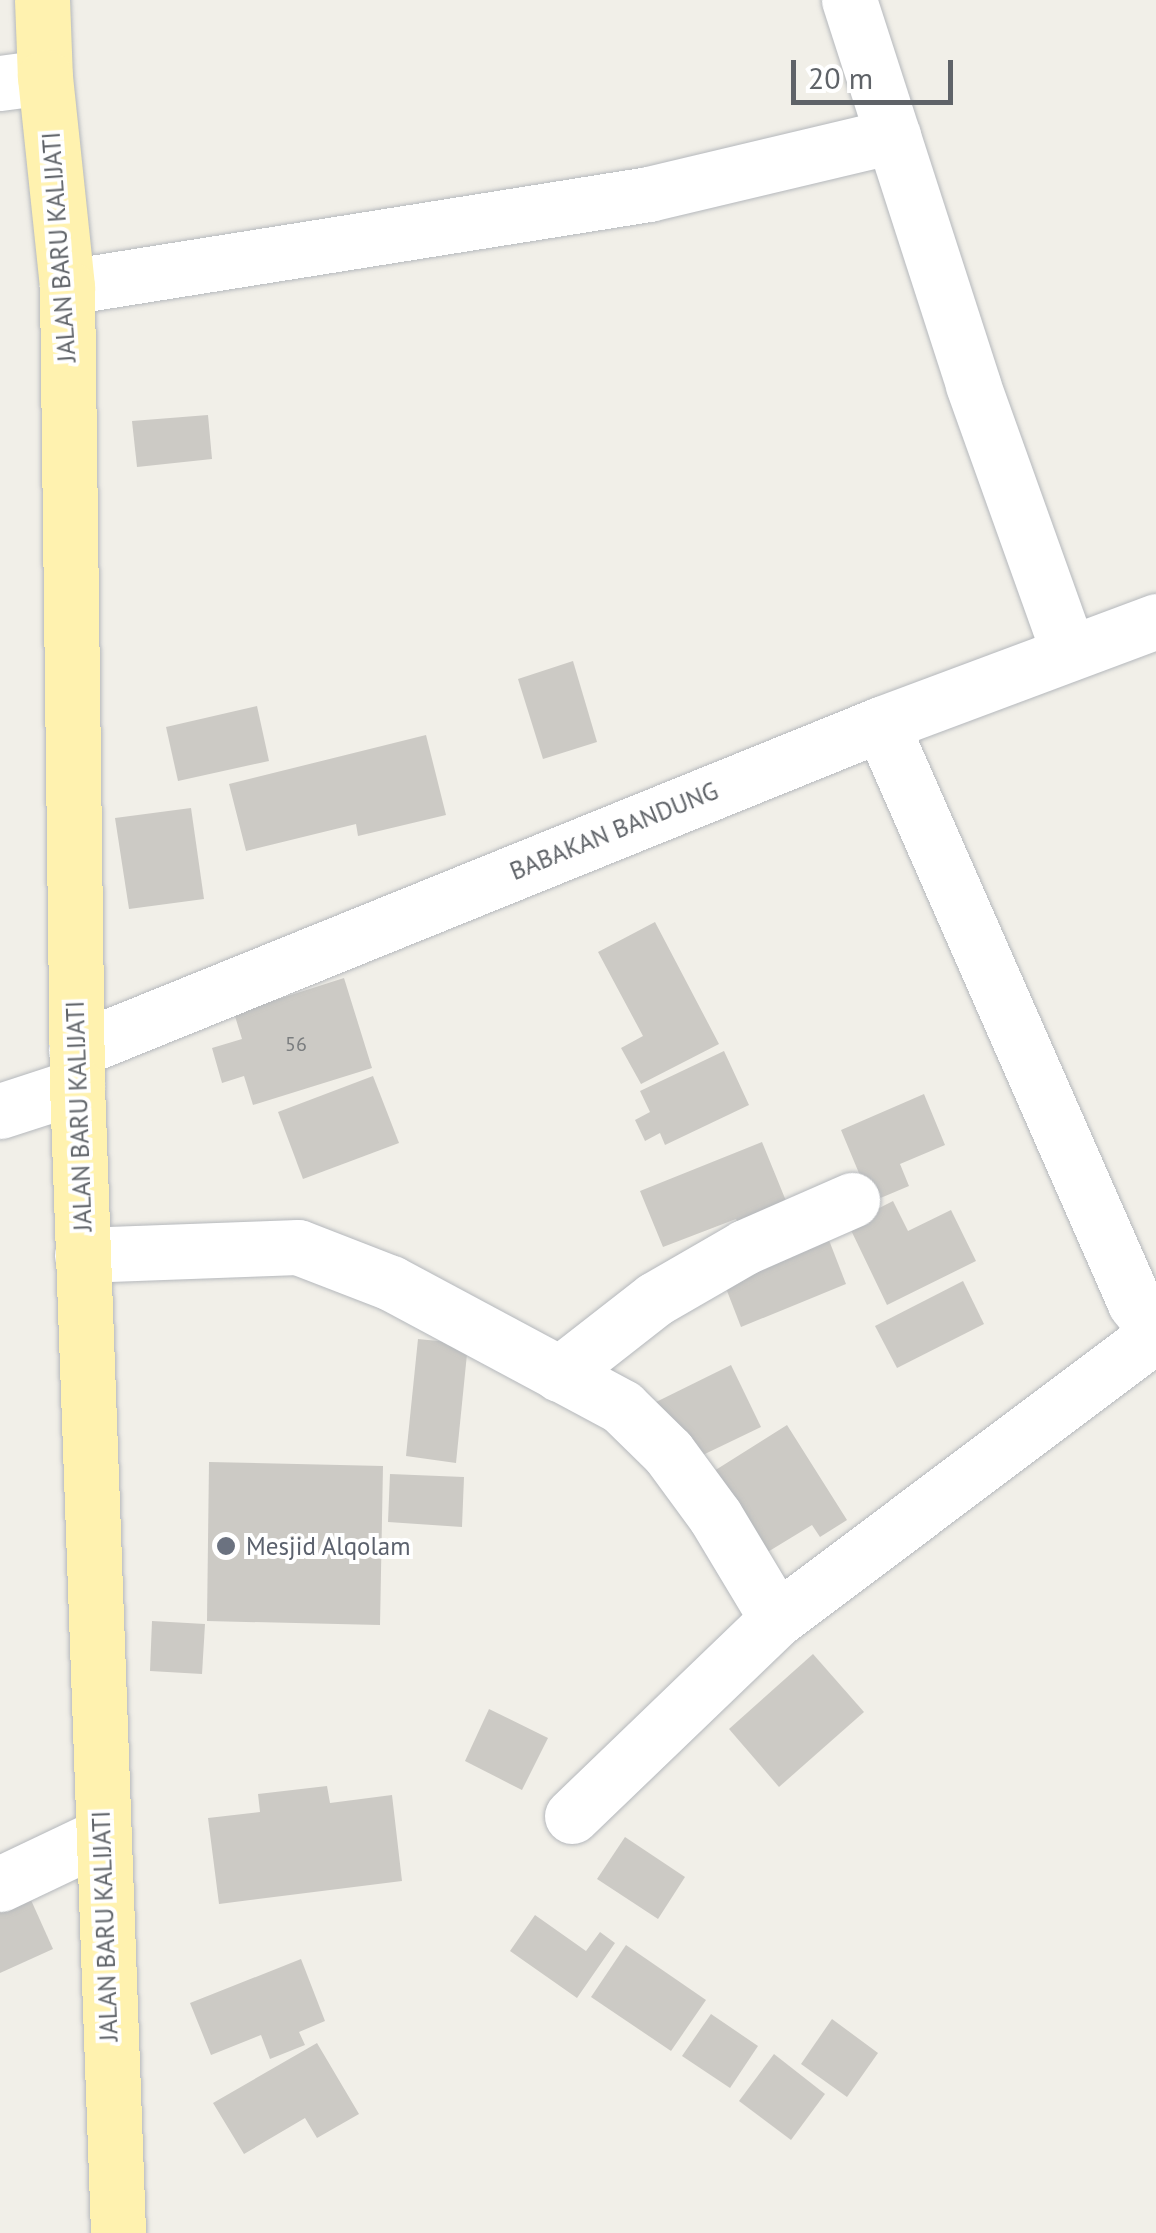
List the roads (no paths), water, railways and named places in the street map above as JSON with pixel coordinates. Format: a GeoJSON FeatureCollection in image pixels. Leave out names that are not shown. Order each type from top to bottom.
{"type":"FeatureCollection","features":[{"type":"Feature","properties":{"kind":"main road","name":"JALAN BARU KALIJATI"},"geometry":{"type":"LineString","coordinates":[[42,0],[22,80],[67,287],[76,1068],[118,2233]]}},
{"type":"Feature","properties":{"kind":"street"},"geometry":{"type":"LineString","coordinates":[[849,0],[973,385],[1068,650]]}},
{"type":"Feature","properties":{"kind":"street"},"geometry":{"type":"LineString","coordinates":[[67,287],[649,194],[893,136]]}},
{"type":"Feature","properties":{"kind":"street","name":"BABAKAN BANDUNG"},"geometry":{"type":"LineString","coordinates":[[0,1111],[76,1068],[880,724],[1068,650],[1156,621]]}},
{"type":"Feature","properties":{"kind":"street"},"geometry":{"type":"LineString","coordinates":[[572,1816],[777,1620],[1156,1332],[1135,1303],[880,724]]}},
{"type":"Feature","properties":{"kind":"street"},"geometry":{"type":"LineString","coordinates":[[558,1374],[655,1299],[745,1247],[852,1200]]}},
{"type":"Feature","properties":{"kind":"street"},"geometry":{"type":"LineString","coordinates":[[82,1255],[298,1247],[391,1283],[622,1407],[668,1452],[715,1516],[777,1620]]}},
{"type":"Feature","properties":{"kind":"street"},"geometry":{"type":"LineString","coordinates":[[0,1884],[101,1836]]}},
{"type":"Feature","properties":{"kind":"place","name":"Mesjid Alqolam"},"geometry":{"type":"Point","coordinates":[226,1546]}}]}
